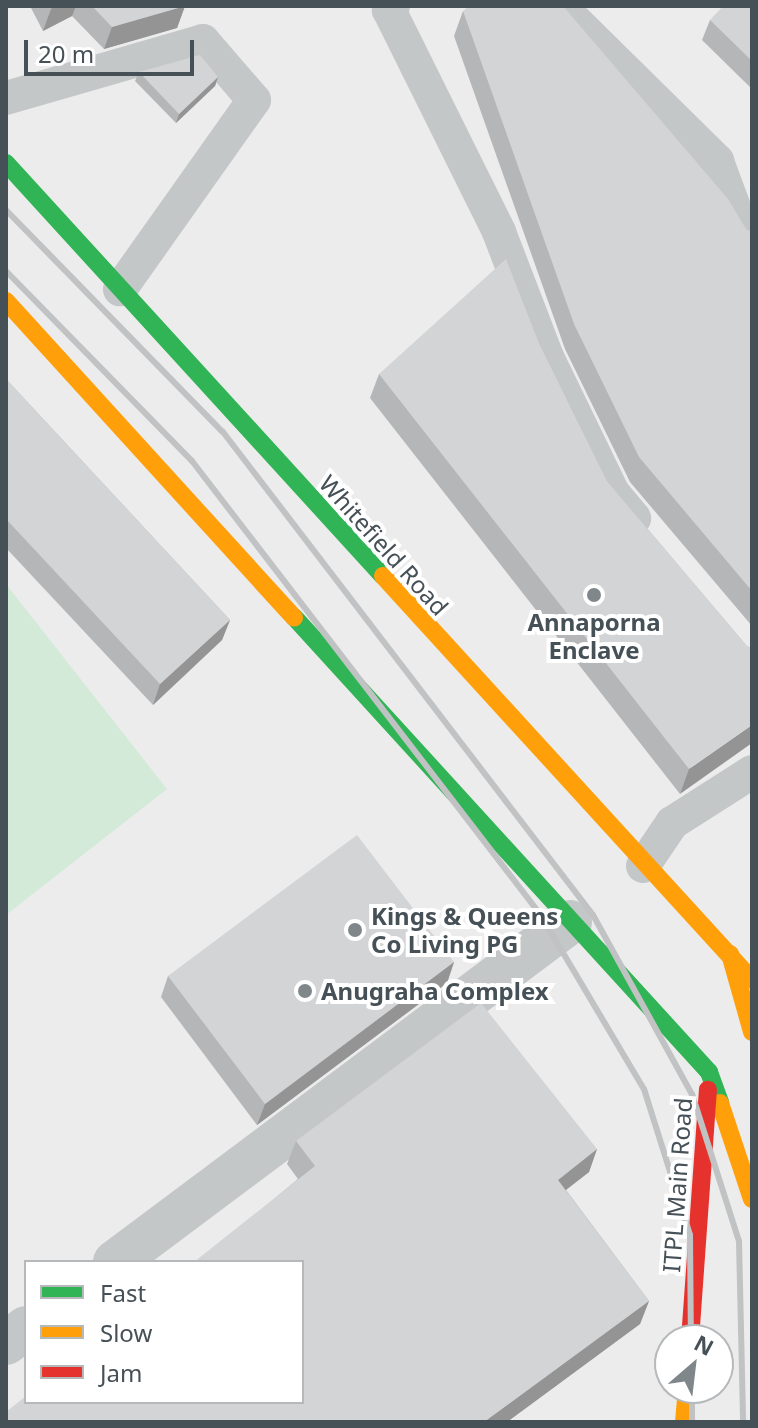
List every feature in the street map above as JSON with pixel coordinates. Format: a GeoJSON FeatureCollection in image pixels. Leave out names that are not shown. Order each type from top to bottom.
{"type":"FeatureCollection","features":[{"type":"Feature","properties":{"kind":"main road","name":"Whitefield Road"},"geometry":{"type":"LineString","coordinates":[[6,163],[643,866],[752,980]]}},
{"type":"Feature","properties":{"kind":"main road"},"geometry":{"type":"LineString","coordinates":[[6,301],[709,1072]]}},
{"type":"Feature","properties":{"kind":"main road","name":"Whitefield Road"},"geometry":{"type":"LineString","coordinates":[[730,954],[752,1032]]}},
{"type":"Feature","properties":{"kind":"main road","name":"ITPL Main Road"},"geometry":{"type":"LineString","coordinates":[[709,1072],[752,1199]]}},
{"type":"Feature","properties":{"kind":"main road","name":"ITPL Main Road"},"geometry":{"type":"LineString","coordinates":[[691,1324],[709,1072]]}},
{"type":"Feature","properties":{"kind":"street"},"geometry":{"type":"LineString","coordinates":[[118,1260],[570,922]]}},
{"type":"Feature","properties":{"kind":"street"},"geometry":{"type":"LineString","coordinates":[[6,1343],[24,1330]]}},
{"type":"Feature","properties":{"kind":"lane"},"geometry":{"type":"LineString","coordinates":[[393,6],[389,10],[499,232],[547,357],[593,452],[613,493],[653,540]]}},
{"type":"Feature","properties":{"kind":"lane"},"geometry":{"type":"LineString","coordinates":[[560,6],[717,161],[742,229],[752,241]]}},
{"type":"Feature","properties":{"kind":"lane"},"geometry":{"type":"LineString","coordinates":[[6,98],[203,41],[254,100],[120,289]]}},
{"type":"Feature","properties":{"kind":"lane"},"geometry":{"type":"LineString","coordinates":[[643,866],[672,823],[752,772]]}},
{"type":"Feature","properties":{"kind":"green space"},"geometry":{"type":"Polygon","coordinates":[[[6,584],[167,789],[6,915],[6,584]]]}},
{"type":"Feature","properties":{"kind":"building"},"geometry":{"type":"Polygon","coordinates":[[[92,6],[185,6],[112,27],[92,6]]]}},
{"type":"Feature","properties":{"kind":"building"},"geometry":{"type":"Polygon","coordinates":[[[469,6],[563,6],[728,199],[746,229],[752,232],[752,591],[639,457],[574,324],[463,11],[469,6]]]}},
{"type":"Feature","properties":{"kind":"building"},"geometry":{"type":"Polygon","coordinates":[[[723,6],[752,6],[752,61],[710,20],[723,6]]]}},
{"type":"Feature","properties":{"kind":"building"},"geometry":{"type":"Polygon","coordinates":[[[200,55],[218,77],[179,114],[139,72],[200,55]]]}},
{"type":"Feature","properties":{"kind":"building","name":"Annaporna Enclave"},"geometry":{"type":"Polygon","coordinates":[[[506,259],[538,341],[607,481],[746,645],[752,648],[752,725],[689,769],[379,374],[506,259]]]}},
{"type":"Feature","properties":{"kind":"building"},"geometry":{"type":"Polygon","coordinates":[[[6,379],[230,620],[160,684],[6,519],[6,379]]]}},
{"type":"Feature","properties":{"kind":"building","name":"Anugraha Complex"},"geometry":{"type":"Polygon","coordinates":[[[357,835],[454,962],[265,1104],[168,976],[357,835]]]}},
{"type":"Feature","properties":{"kind":"building"},"geometry":{"type":"Polygon","coordinates":[[[481,1003],[597,1149],[558,1180],[649,1301],[484,1422],[6,1422],[6,1412],[24,1398],[24,1404],[304,1404],[304,1260],[197,1260],[315,1166],[296,1141],[481,1003]]]}},
{"type":"Feature","properties":{"kind":"railway"},"geometry":{"type":"LineString","coordinates":[[6,210],[223,432],[593,915],[692,1094],[739,1241],[743,1422]]}},
{"type":"Feature","properties":{"kind":"railway"},"geometry":{"type":"LineString","coordinates":[[6,271],[192,461],[540,914],[644,1089],[690,1235],[691,1324]]}},
{"type":"Feature","properties":{"kind":"railway"},"geometry":{"type":"LineString","coordinates":[[692,1404],[692,1422]]}},
{"type":"Feature","properties":{"kind":"traffic: fast"},"geometry":{"type":"LineString","coordinates":[[6,163],[383,576]]}},
{"type":"Feature","properties":{"kind":"traffic: fast"},"geometry":{"type":"LineString","coordinates":[[294,617],[709,1072],[720,1103]]}},
{"type":"Feature","properties":{"kind":"traffic: slow"},"geometry":{"type":"LineString","coordinates":[[6,301],[294,617]]}},
{"type":"Feature","properties":{"kind":"traffic: slow"},"geometry":{"type":"LineString","coordinates":[[383,576],[752,980]]}},
{"type":"Feature","properties":{"kind":"traffic: slow"},"geometry":{"type":"LineString","coordinates":[[730,954],[752,1032]]}},
{"type":"Feature","properties":{"kind":"traffic: slow"},"geometry":{"type":"LineString","coordinates":[[720,1103],[752,1199]]}},
{"type":"Feature","properties":{"kind":"traffic: slow"},"geometry":{"type":"LineString","coordinates":[[684,1422],[686,1404]]}},
{"type":"Feature","properties":{"kind":"traffic: jam"},"geometry":{"type":"LineString","coordinates":[[691,1324],[708,1090]]}},
{"type":"Feature","properties":{"kind":"place","name":"Annaporna Enclave"},"geometry":{"type":"Point","coordinates":[594,595]}},
{"type":"Feature","properties":{"kind":"place","name":"Kings & Queens Co Living PG"},"geometry":{"type":"Point","coordinates":[355,930]}},
{"type":"Feature","properties":{"kind":"place","name":"Anugraha Complex"},"geometry":{"type":"Point","coordinates":[305,991]}}]}
